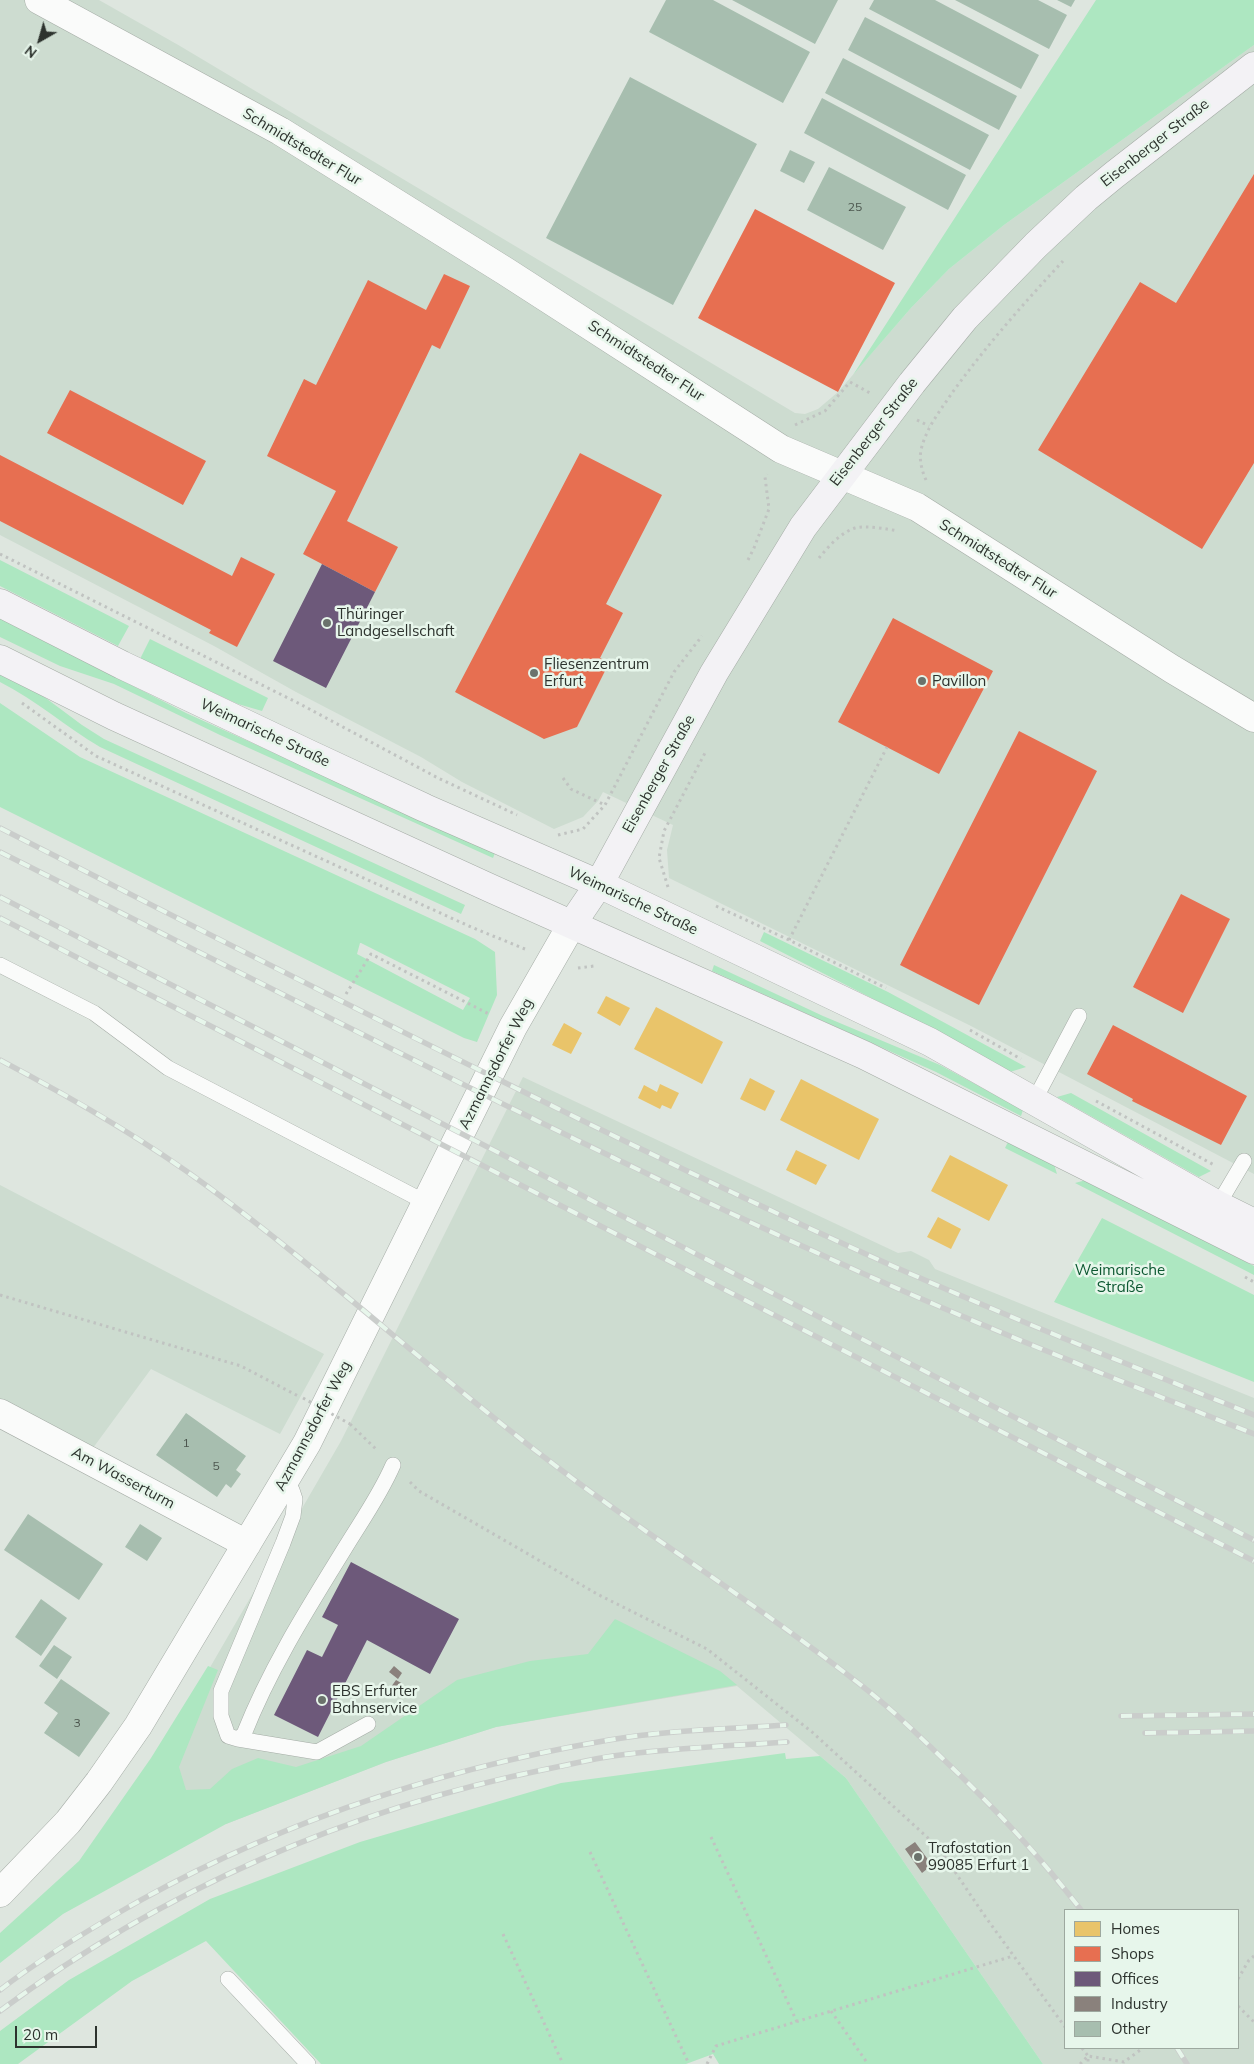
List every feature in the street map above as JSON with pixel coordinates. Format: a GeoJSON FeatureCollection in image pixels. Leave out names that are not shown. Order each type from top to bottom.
{"type":"FeatureCollection","features":[{"type":"Feature","properties":{"kind":"main road","name":"Eisenberger Straße"},"geometry":{"type":"LineString","coordinates":[[572,924],[599,884],[740,629],[803,527],[840,476],[965,318],[1036,245],[1114,175],[1254,66]]}},
{"type":"Feature","properties":{"kind":"main road","name":"Weimarische Straße"},"geometry":{"type":"LineString","coordinates":[[0,602],[122,665],[307,753],[425,808],[599,884],[930,1042],[1218,1205],[1254,1223]]}},
{"type":"Feature","properties":{"kind":"main road"},"geometry":{"type":"LineString","coordinates":[[0,658],[114,716],[465,877],[864,1055],[1254,1250]]}},
{"type":"Feature","properties":{"kind":"street","name":"Schmidtstedter Flur"},"geometry":{"type":"LineString","coordinates":[[39,0],[280,131],[505,271],[781,449],[840,476],[917,507],[1172,669],[1254,718]]}},
{"type":"Feature","properties":{"kind":"street","name":"Azmannsdorfer Weg"},"geometry":{"type":"LineString","coordinates":[[0,1893],[68,1822],[100,1782],[138,1726],[247,1544],[320,1418],[513,1027],[550,959],[572,924]]}},
{"type":"Feature","properties":{"kind":"street","name":"Am Wasserturm"},"geometry":{"type":"LineString","coordinates":[[0,1413],[247,1544]]}},
{"type":"Feature","properties":{"kind":"lane"},"geometry":{"type":"LineString","coordinates":[[0,965],[94,1013],[168,1068],[427,1203]]}},
{"type":"Feature","properties":{"kind":"lane"},"geometry":{"type":"LineString","coordinates":[[1034,1101],[1079,1016]]}},
{"type":"Feature","properties":{"kind":"lane"},"geometry":{"type":"LineString","coordinates":[[1218,1205],[1244,1161]]}},
{"type":"Feature","properties":{"kind":"lane"},"geometry":{"type":"LineString","coordinates":[[238,1739],[244,1734],[268,1679],[346,1547],[374,1505],[393,1466]]}},
{"type":"Feature","properties":{"kind":"lane"},"geometry":{"type":"LineString","coordinates":[[282,1484],[292,1490],[295,1499],[293,1516],[221,1691],[221,1716],[228,1736],[316,1752],[368,1724]]}},
{"type":"Feature","properties":{"kind":"lane"},"geometry":{"type":"LineString","coordinates":[[228,1979],[308,2064]]}},
{"type":"Feature","properties":{"kind":"path"},"geometry":{"type":"LineString","coordinates":[[814,564],[833,542],[855,528],[883,528],[902,532],[929,488],[922,471],[921,451],[929,427],[976,361],[1023,304],[1068,255]]}},
{"type":"Feature","properties":{"kind":"path"},"geometry":{"type":"LineString","coordinates":[[745,564],[754,548],[769,509],[765,477],[796,423],[825,411],[850,382]]}},
{"type":"Feature","properties":{"kind":"path"},"geometry":{"type":"LineString","coordinates":[[0,554],[300,704],[438,778],[524,819]]}},
{"type":"Feature","properties":{"kind":"path"},"geometry":{"type":"LineString","coordinates":[[558,834],[583,829],[605,805],[674,672],[707,629]]}},
{"type":"Feature","properties":{"kind":"path"},"geometry":{"type":"LineString","coordinates":[[16,699],[96,756],[471,927],[550,959]]}},
{"type":"Feature","properties":{"kind":"path"},"geometry":{"type":"LineString","coordinates":[[668,887],[659,858],[664,831],[708,746]]}},
{"type":"Feature","properties":{"kind":"path"},"geometry":{"type":"LineString","coordinates":[[789,940],[887,747]]}},
{"type":"Feature","properties":{"kind":"path"},"geometry":{"type":"LineString","coordinates":[[563,778],[571,789],[605,805]]}},
{"type":"Feature","properties":{"kind":"path"},"geometry":{"type":"LineString","coordinates":[[549,831],[567,839]]}},
{"type":"Feature","properties":{"kind":"path"},"geometry":{"type":"LineString","coordinates":[[346,994],[371,954],[513,1027]]}},
{"type":"Feature","properties":{"kind":"path"},"geometry":{"type":"LineString","coordinates":[[0,1294],[241,1366],[350,1424],[420,1491],[599,1595],[707,1649],[812,1732],[939,1848],[1013,1956],[1064,2026]]}},
{"type":"Feature","properties":{"kind":"path"},"geometry":{"type":"LineString","coordinates":[[711,1837],[797,2022]]}},
{"type":"Feature","properties":{"kind":"path"},"geometry":{"type":"LineString","coordinates":[[590,1852],[689,2064]]}},
{"type":"Feature","properties":{"kind":"path"},"geometry":{"type":"LineString","coordinates":[[502,1934],[563,2064]]}},
{"type":"Feature","properties":{"kind":"path"},"geometry":{"type":"LineString","coordinates":[[707,2064],[716,2046],[1013,1956]]}},
{"type":"Feature","properties":{"kind":"path"},"geometry":{"type":"LineString","coordinates":[[1239,1977],[1249,1960],[1254,1956]]}},
{"type":"Feature","properties":{"kind":"path"},"geometry":{"type":"LineString","coordinates":[[1239,2007],[1254,2022]]}},
{"type":"Feature","properties":{"kind":"path"},"geometry":{"type":"LineString","coordinates":[[831,2011],[868,2064]]}},
{"type":"Feature","properties":{"kind":"path"},"geometry":{"type":"LineString","coordinates":[[1083,2049],[1088,2056],[1088,2064]]}},
{"type":"Feature","properties":{"kind":"path"},"geometry":{"type":"LineString","coordinates":[[1088,2056],[1124,2062],[1142,2049]]}},
{"type":"Feature","properties":{"kind":"path"},"geometry":{"type":"LineString","coordinates":[[1080,2064],[1088,2056]]}},
{"type":"Feature","properties":{"kind":"shaded area"},"geometry":{"type":"Polygon","coordinates":[[[0,0],[99,0],[180,46],[795,413],[805,414],[818,409],[838,392],[911,308],[949,269],[1004,225],[1254,45],[1254,1174],[969,1025],[669,878],[667,850],[673,825],[603,792],[598,801],[583,817],[554,829],[462,782],[421,757],[296,692],[214,646],[0,535],[0,0]]]}},
{"type":"Feature","properties":{"kind":"shaded area"},"geometry":{"type":"Polygon","coordinates":[[[523,1077],[898,1253],[911,1251],[929,1260],[935,1269],[1254,1398],[1254,2064],[1043,2064],[846,1778],[737,1686],[496,1727],[386,1762],[226,1824],[146,1778],[341,1441],[523,1077]]]}},
{"type":"Feature","properties":{"kind":"shaded area"},"geometry":{"type":"Polygon","coordinates":[[[0,1185],[324,1354],[280,1434],[151,1369],[93,1448],[0,1399],[0,1185]]]}},
{"type":"Feature","properties":{"kind":"green space"},"geometry":{"type":"Polygon","coordinates":[[[1096,0],[1254,0],[1254,45],[1004,225],[949,269],[911,308],[853,375],[1096,0]]]}},
{"type":"Feature","properties":{"kind":"green space"},"geometry":{"type":"Polygon","coordinates":[[[0,560],[129,626],[118,646],[0,586],[0,560]]]}},
{"type":"Feature","properties":{"kind":"green space"},"geometry":{"type":"Polygon","coordinates":[[[0,618],[186,713],[495,853],[493,858],[220,735],[114,684],[60,666],[0,637],[0,618]]]}},
{"type":"Feature","properties":{"kind":"green space"},"geometry":{"type":"Polygon","coordinates":[[[150,639],[268,698],[262,711],[238,704],[140,659],[150,639]]]}},
{"type":"Feature","properties":{"kind":"green space"},"geometry":{"type":"Polygon","coordinates":[[[0,670],[43,696],[104,739],[465,905],[461,914],[100,747],[26,697],[0,682],[0,670]]]}},
{"type":"Feature","properties":{"kind":"green space"},"geometry":{"type":"Polygon","coordinates":[[[0,703],[80,757],[475,939],[495,952],[497,995],[477,1042],[464,1038],[0,807],[0,703]],[[361,943],[357,954],[463,1010],[470,998],[361,943]]]}},
{"type":"Feature","properties":{"kind":"green space"},"geometry":{"type":"Polygon","coordinates":[[[764,932],[888,992],[1026,1067],[1010,1072],[934,1030],[760,941],[764,932]]]}},
{"type":"Feature","properties":{"kind":"green space"},"geometry":{"type":"Polygon","coordinates":[[[714,965],[823,1016],[940,1065],[1023,1110],[1021,1116],[936,1072],[712,971],[714,965]]]}},
{"type":"Feature","properties":{"kind":"green space"},"geometry":{"type":"Polygon","coordinates":[[[1071,1093],[1211,1171],[1199,1177],[1057,1097],[1071,1093]]]}},
{"type":"Feature","properties":{"kind":"green space"},"geometry":{"type":"Polygon","coordinates":[[[1009,1140],[1054,1164],[1057,1174],[1005,1148],[1009,1140]]]}},
{"type":"Feature","properties":{"kind":"green space"},"geometry":{"type":"Polygon","coordinates":[[[1086,1180],[1254,1266],[1254,1275],[1075,1183],[1086,1180]]]}},
{"type":"Feature","properties":{"kind":"green space","name":"Weimarische Straße"},"geometry":{"type":"Polygon","coordinates":[[[1102,1218],[1254,1295],[1254,1382],[1054,1302],[1102,1218]]]}},
{"type":"Feature","properties":{"kind":"green space"},"geometry":{"type":"Polygon","coordinates":[[[615,1619],[720,1671],[737,1685],[496,1727],[386,1762],[226,1824],[63,1914],[0,1963],[0,1933],[79,1861],[151,1758],[208,1666],[218,1670],[179,1767],[186,1790],[210,1789],[232,1769],[258,1758],[296,1767],[361,1746],[457,1680],[530,1661],[588,1654],[615,1619]]]}},
{"type":"Feature","properties":{"kind":"green space"},"geometry":{"type":"Polygon","coordinates":[[[785,1753],[786,1759],[820,1756],[846,1778],[1043,2064],[719,2064],[713,2054],[686,2064],[321,2064],[206,1941],[132,1981],[18,2064],[0,2064],[0,2031],[69,1980],[210,1899],[360,1842],[561,1783],[785,1753]]]}},
{"type":"Feature","properties":{"kind":"building: Homes"},"geometry":{"type":"Polygon","coordinates":[[[606,996],[630,1008],[620,1026],[597,1013],[606,996]]]}},
{"type":"Feature","properties":{"kind":"building: Homes"},"geometry":{"type":"Polygon","coordinates":[[[656,1007],[723,1042],[702,1084],[634,1049],[656,1007]]]}},
{"type":"Feature","properties":{"kind":"building: Homes"},"geometry":{"type":"Polygon","coordinates":[[[564,1023],[582,1033],[571,1054],[552,1045],[564,1023]]]}},
{"type":"Feature","properties":{"kind":"building: Homes"},"geometry":{"type":"Polygon","coordinates":[[[750,1078],[775,1091],[765,1111],[740,1099],[750,1078]]]}},
{"type":"Feature","properties":{"kind":"building: Homes"},"geometry":{"type":"Polygon","coordinates":[[[801,1079],[879,1119],[859,1160],[780,1120],[801,1079]]]}},
{"type":"Feature","properties":{"kind":"building: Homes"},"geometry":{"type":"Polygon","coordinates":[[[660,1084],[679,1093],[671,1109],[662,1105],[660,1109],[638,1098],[644,1085],[657,1092],[660,1084]]]}},
{"type":"Feature","properties":{"kind":"building: Homes"},"geometry":{"type":"Polygon","coordinates":[[[796,1150],[827,1165],[816,1185],[786,1170],[796,1150]]]}},
{"type":"Feature","properties":{"kind":"building: Homes"},"geometry":{"type":"Polygon","coordinates":[[[950,1155],[1008,1185],[989,1221],[931,1191],[950,1155]]]}},
{"type":"Feature","properties":{"kind":"building: Homes"},"geometry":{"type":"Polygon","coordinates":[[[938,1217],[961,1229],[951,1249],[927,1237],[938,1217]]]}},
{"type":"Feature","properties":{"kind":"building: Shops"},"geometry":{"type":"Polygon","coordinates":[[[1254,174],[1254,463],[1202,549],[1038,450],[1140,282],[1176,303],[1254,174]]]}},
{"type":"Feature","properties":{"kind":"building: Shops"},"geometry":{"type":"Polygon","coordinates":[[[755,209],[895,283],[838,392],[698,318],[755,209]]]}},
{"type":"Feature","properties":{"kind":"building: Shops"},"geometry":{"type":"Polygon","coordinates":[[[444,274],[470,286],[440,349],[432,345],[347,521],[398,547],[375,592],[303,554],[336,491],[267,456],[304,379],[316,385],[368,280],[426,310],[444,274]]]}},
{"type":"Feature","properties":{"kind":"building: Shops"},"geometry":{"type":"Polygon","coordinates":[[[70,390],[206,461],[183,505],[47,433],[70,390]]]}},
{"type":"Feature","properties":{"kind":"building: Shops"},"geometry":{"type":"Polygon","coordinates":[[[580,453],[662,495],[606,604],[623,613],[600,658],[609,663],[577,727],[544,739],[455,692],[580,453]]]}},
{"type":"Feature","properties":{"kind":"building: Shops"},"geometry":{"type":"Polygon","coordinates":[[[0,455],[232,576],[241,557],[275,574],[237,647],[209,633],[211,630],[0,521],[0,455]]]}},
{"type":"Feature","properties":{"kind":"building: Shops"},"geometry":{"type":"Polygon","coordinates":[[[893,618],[993,671],[939,774],[838,722],[893,618]]]}},
{"type":"Feature","properties":{"kind":"building: Shops"},"geometry":{"type":"Polygon","coordinates":[[[1019,731],[1097,771],[979,1005],[900,965],[1019,731]]]}},
{"type":"Feature","properties":{"kind":"building: Shops"},"geometry":{"type":"Polygon","coordinates":[[[1181,894],[1230,919],[1183,1013],[1133,987],[1181,894]]]}},
{"type":"Feature","properties":{"kind":"building: Shops"},"geometry":{"type":"Polygon","coordinates":[[[1113,1025],[1247,1096],[1221,1145],[1132,1101],[1133,1099],[1087,1074],[1113,1025]]]}},
{"type":"Feature","properties":{"kind":"building: Offices"},"geometry":{"type":"Polygon","coordinates":[[[322,564],[375,592],[326,688],[273,661],[322,564]]]}},
{"type":"Feature","properties":{"kind":"building: Offices"},"geometry":{"type":"Polygon","coordinates":[[[351,1562],[459,1619],[430,1674],[367,1640],[318,1737],[274,1715],[307,1650],[322,1657],[338,1625],[322,1617],[351,1562]]]}},
{"type":"Feature","properties":{"kind":"building: Industry"},"geometry":{"type":"Polygon","coordinates":[[[394,1666],[402,1673],[398,1679],[389,1672],[394,1666]]]}},
{"type":"Feature","properties":{"kind":"building: Industry"},"geometry":{"type":"Polygon","coordinates":[[[396,1680],[403,1684],[397,1692],[391,1687],[396,1680]]]}},
{"type":"Feature","properties":{"kind":"building: Industry","name":"Trafostation 99085 Erfurt 1"},"geometry":{"type":"Polygon","coordinates":[[[915,1842],[932,1865],[922,1873],[905,1849],[915,1842]]]}},
{"type":"Feature","properties":{"kind":"building: Other"},"geometry":{"type":"Polygon","coordinates":[[[666,0],[713,0],[810,52],[783,103],[649,32],[666,0]]]}},
{"type":"Feature","properties":{"kind":"building: Other"},"geometry":{"type":"Polygon","coordinates":[[[732,0],[838,0],[815,44],[732,0]]]}},
{"type":"Feature","properties":{"kind":"building: Other"},"geometry":{"type":"Polygon","coordinates":[[[874,0],[935,0],[1039,55],[1021,89],[869,9],[874,0]]]}},
{"type":"Feature","properties":{"kind":"building: Other"},"geometry":{"type":"Polygon","coordinates":[[[955,0],[1038,0],[1067,15],[1049,49],[955,0]]]}},
{"type":"Feature","properties":{"kind":"building: Other"},"geometry":{"type":"Polygon","coordinates":[[[1057,0],[1075,0],[1071,7],[1057,0]]]}},
{"type":"Feature","properties":{"kind":"building: Other"},"geometry":{"type":"Polygon","coordinates":[[[865,17],[1017,96],[999,130],[848,50],[865,17]]]}},
{"type":"Feature","properties":{"kind":"building: Other"},"geometry":{"type":"Polygon","coordinates":[[[843,58],[989,135],[970,170],[825,93],[843,58]]]}},
{"type":"Feature","properties":{"kind":"building: Other"},"geometry":{"type":"Polygon","coordinates":[[[630,77],[757,144],[673,305],[546,238],[630,77]]]}},
{"type":"Feature","properties":{"kind":"building: Other"},"geometry":{"type":"Polygon","coordinates":[[[822,98],[966,175],[948,210],[804,133],[822,98]]]}},
{"type":"Feature","properties":{"kind":"building: Other"},"geometry":{"type":"Polygon","coordinates":[[[790,150],[815,162],[804,183],[780,171],[790,150]]]}},
{"type":"Feature","properties":{"kind":"building: Other"},"geometry":{"type":"Polygon","coordinates":[[[829,167],[906,207],[883,250],[807,210],[829,167]]]}},
{"type":"Feature","properties":{"kind":"building: Other"},"geometry":{"type":"Polygon","coordinates":[[[186,1413],[246,1456],[236,1470],[241,1474],[231,1488],[226,1484],[217,1497],[156,1455],[186,1413]]]}},
{"type":"Feature","properties":{"kind":"building: Other"},"geometry":{"type":"Polygon","coordinates":[[[28,1514],[103,1564],[79,1600],[4,1550],[28,1514]]]}},
{"type":"Feature","properties":{"kind":"building: Other"},"geometry":{"type":"Polygon","coordinates":[[[140,1524],[162,1538],[147,1561],[125,1547],[140,1524]]]}},
{"type":"Feature","properties":{"kind":"building: Other"},"geometry":{"type":"Polygon","coordinates":[[[41,1599],[67,1618],[41,1656],[15,1637],[41,1599]]]}},
{"type":"Feature","properties":{"kind":"building: Other"},"geometry":{"type":"Polygon","coordinates":[[[54,1645],[72,1657],[57,1679],[39,1666],[54,1645]]]}},
{"type":"Feature","properties":{"kind":"building: Other"},"geometry":{"type":"Polygon","coordinates":[[[61,1679],[110,1713],[79,1757],[44,1733],[58,1713],[44,1703],[61,1679]]]}},
{"type":"Feature","properties":{"kind":"railway"},"geometry":{"type":"LineString","coordinates":[[0,828],[324,992],[649,1153],[868,1255],[964,1297],[1254,1415]]}},
{"type":"Feature","properties":{"kind":"railway"},"geometry":{"type":"LineString","coordinates":[[0,852],[536,1120],[753,1223],[959,1315],[1254,1434]]}},
{"type":"Feature","properties":{"kind":"railway"},"geometry":{"type":"LineString","coordinates":[[0,897],[1254,1540]]}},
{"type":"Feature","properties":{"kind":"railway"},"geometry":{"type":"LineString","coordinates":[[0,918],[1254,1561]]}},
{"type":"Feature","properties":{"kind":"railway"},"geometry":{"type":"LineString","coordinates":[[0,1060],[106,1119],[157,1151],[207,1186],[294,1253],[462,1392],[548,1460],[778,1623],[865,1688],[909,1727],[997,1812],[1032,1850],[1080,1909]]}},
{"type":"Feature","properties":{"kind":"railway"},"geometry":{"type":"LineString","coordinates":[[1121,1716],[1254,1714]]}},
{"type":"Feature","properties":{"kind":"railway"},"geometry":{"type":"LineString","coordinates":[[0,1990],[70,1942],[171,1884],[230,1855],[291,1829],[353,1806],[416,1785],[544,1752],[609,1740],[675,1732],[786,1725]]}},
{"type":"Feature","properties":{"kind":"railway"},"geometry":{"type":"LineString","coordinates":[[1145,1733],[1254,1731]]}},
{"type":"Feature","properties":{"kind":"railway"},"geometry":{"type":"LineString","coordinates":[[0,2011],[62,1968],[126,1928],[192,1892],[260,1860],[330,1831],[401,1807],[473,1786],[605,1757],[678,1749],[787,1742]]}},
{"type":"Feature","properties":{"kind":"railway"},"geometry":{"type":"LineString","coordinates":[[1178,2049],[1187,2064]]}},
{"type":"Feature","properties":{"kind":"place","name":"Thüringer Landgesellschaft"},"geometry":{"type":"Point","coordinates":[327,623]}},
{"type":"Feature","properties":{"kind":"place","name":"Fliesenzentrum Erfurt"},"geometry":{"type":"Point","coordinates":[534,673]}},
{"type":"Feature","properties":{"kind":"place","name":"Pavillon"},"geometry":{"type":"Point","coordinates":[922,681]}},
{"type":"Feature","properties":{"kind":"place","name":"EBS Erfurter Bahnservice"},"geometry":{"type":"Point","coordinates":[322,1700]}},
{"type":"Feature","properties":{"kind":"place","name":"Trafostation 99085 Erfurt 1"},"geometry":{"type":"Point","coordinates":[918,1857]}}]}
